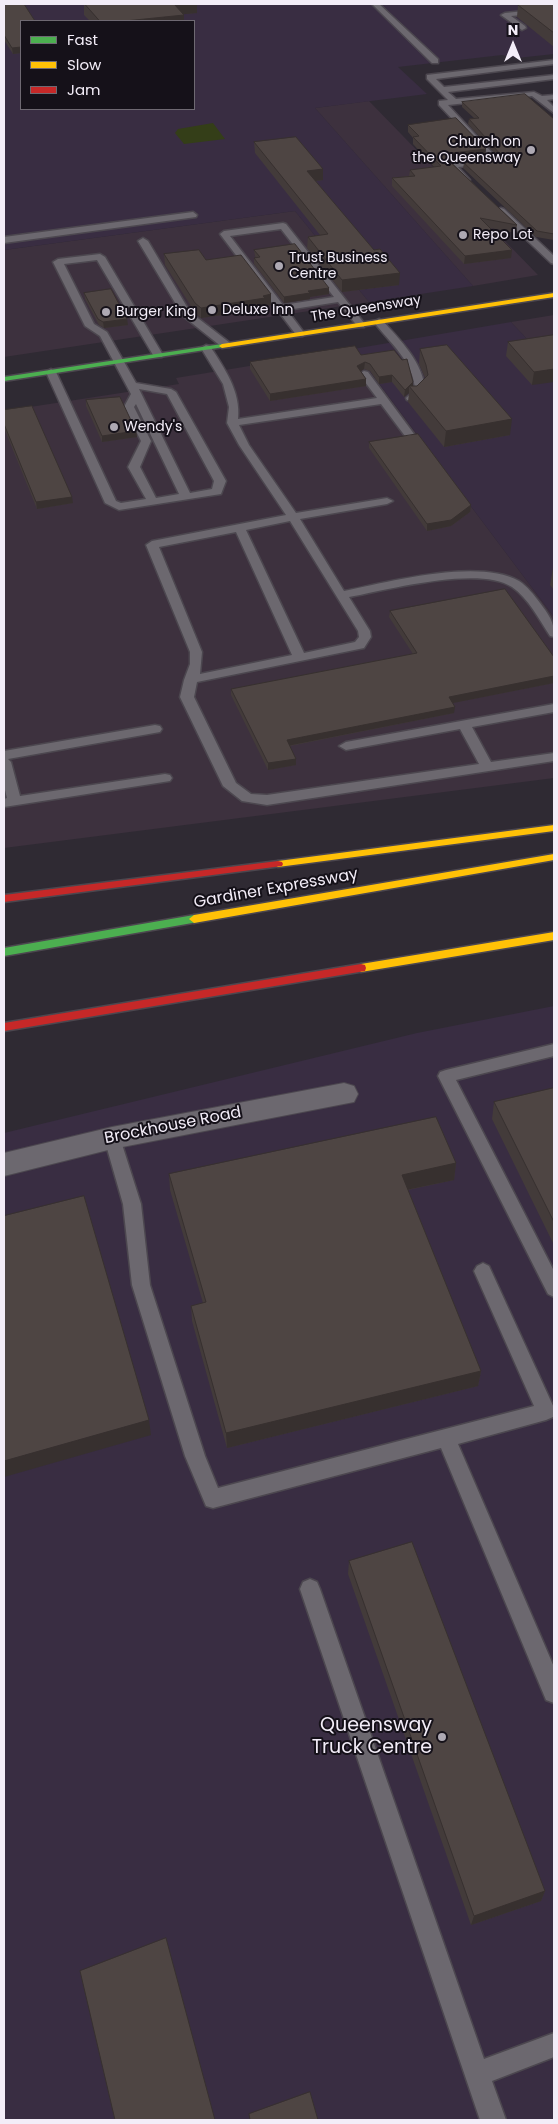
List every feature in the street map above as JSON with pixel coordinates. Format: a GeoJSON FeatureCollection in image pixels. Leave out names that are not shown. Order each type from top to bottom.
{"type":"FeatureCollection","features":[{"type":"Feature","properties":{"kind":"main road","name":"The Queensway"},"geometry":{"type":"LineString","coordinates":[[4,379],[554,295]]}},
{"type":"Feature","properties":{"kind":"main road"},"geometry":{"type":"LineString","coordinates":[[4,899],[554,828]]}},
{"type":"Feature","properties":{"kind":"main road","name":"Gardiner Expressway"},"geometry":{"type":"LineString","coordinates":[[4,952],[554,857]]}},
{"type":"Feature","properties":{"kind":"main road"},"geometry":{"type":"LineString","coordinates":[[4,1027],[554,936]]}},
{"type":"Feature","properties":{"kind":"street","name":"Brockhouse Road"},"geometry":{"type":"LineString","coordinates":[[4,1165],[112,1138],[344,1094]]}},
{"type":"Feature","properties":{"kind":"lane"},"geometry":{"type":"LineString","coordinates":[[375,4],[435,61]]}},
{"type":"Feature","properties":{"kind":"lane"},"geometry":{"type":"LineString","coordinates":[[522,28],[505,15],[554,10]]}},
{"type":"Feature","properties":{"kind":"lane"},"geometry":{"type":"LineString","coordinates":[[454,102],[430,77],[554,62]]}},
{"type":"Feature","properties":{"kind":"lane"},"geometry":{"type":"LineString","coordinates":[[442,90],[554,77]]}},
{"type":"Feature","properties":{"kind":"lane"},"geometry":{"type":"LineString","coordinates":[[470,184],[452,165],[495,160],[442,103],[534,94],[554,111]]}},
{"type":"Feature","properties":{"kind":"lane"},"geometry":{"type":"LineString","coordinates":[[540,98],[554,97]]}},
{"type":"Feature","properties":{"kind":"lane"},"geometry":{"type":"LineString","coordinates":[[491,202],[554,261]]}},
{"type":"Feature","properties":{"kind":"lane"},"geometry":{"type":"LineString","coordinates":[[4,240],[193,215]]}},
{"type":"Feature","properties":{"kind":"lane"},"geometry":{"type":"LineString","coordinates":[[300,334],[224,234],[283,226],[361,324]]}},
{"type":"Feature","properties":{"kind":"lane"},"geometry":{"type":"LineString","coordinates":[[143,241],[186,314],[226,345]]}},
{"type":"Feature","properties":{"kind":"lane"},"geometry":{"type":"LineString","coordinates":[[158,355],[100,257],[58,262],[90,326],[104,334],[120,361],[186,498]]}},
{"type":"Feature","properties":{"kind":"lane"},"geometry":{"type":"LineString","coordinates":[[281,308],[340,299]]}},
{"type":"Feature","properties":{"kind":"lane"},"geometry":{"type":"LineString","coordinates":[[379,322],[399,345],[421,383],[420,391],[411,398]]}},
{"type":"Feature","properties":{"kind":"lane"},"geometry":{"type":"LineString","coordinates":[[190,680],[299,656],[355,646],[364,642],[365,637],[364,631],[293,517],[244,445],[232,423],[234,407],[228,384],[206,348]]}},
{"type":"Feature","properties":{"kind":"lane"},"geometry":{"type":"LineString","coordinates":[[51,372],[111,503],[119,506],[186,498],[217,492],[220,481],[171,392],[134,389]]}},
{"type":"Feature","properties":{"kind":"lane"},"geometry":{"type":"LineString","coordinates":[[364,374],[409,434]]}},
{"type":"Feature","properties":{"kind":"lane"},"geometry":{"type":"LineString","coordinates":[[134,389],[129,407],[146,441],[134,467],[153,502]]}},
{"type":"Feature","properties":{"kind":"lane"},"geometry":{"type":"LineString","coordinates":[[232,423],[384,400]]}},
{"type":"Feature","properties":{"kind":"lane"},"geometry":{"type":"LineString","coordinates":[[387,501],[293,517],[152,545],[196,652],[198,662],[190,680],[187,697],[230,786],[247,798],[267,800],[554,757]]}},
{"type":"Feature","properties":{"kind":"lane"},"geometry":{"type":"LineString","coordinates":[[240,528],[299,656]]}},
{"type":"Feature","properties":{"kind":"lane"},"geometry":{"type":"LineString","coordinates":[[342,595],[460,574],[482,574],[503,577],[516,584],[544,616],[554,633]]}},
{"type":"Feature","properties":{"kind":"lane"},"geometry":{"type":"LineString","coordinates":[[346,746],[554,708]]}},
{"type":"Feature","properties":{"kind":"lane"},"geometry":{"type":"LineString","coordinates":[[464,725],[487,767]]}},
{"type":"Feature","properties":{"kind":"lane"},"geometry":{"type":"LineString","coordinates":[[4,756],[155,729]]}},
{"type":"Feature","properties":{"kind":"lane"},"geometry":{"type":"LineString","coordinates":[[4,762],[9,802],[165,778]]}},
{"type":"Feature","properties":{"kind":"lane"},"geometry":{"type":"LineString","coordinates":[[554,1050],[446,1076],[554,1289]]}},
{"type":"Feature","properties":{"kind":"lane"},"geometry":{"type":"LineString","coordinates":[[112,1138],[132,1204],[141,1286],[195,1456],[214,1500],[546,1411],[483,1271]]}},
{"type":"Feature","properties":{"kind":"lane"},"geometry":{"type":"LineString","coordinates":[[446,1438],[554,1692]]}},
{"type":"Feature","properties":{"kind":"lane"},"geometry":{"type":"LineString","coordinates":[[310,1589],[493,2120]]}},
{"type":"Feature","properties":{"kind":"lane"},"geometry":{"type":"LineString","coordinates":[[477,2074],[554,2045]]}},
{"type":"Feature","properties":{"kind":"shaded area"},"geometry":{"type":"Polygon","coordinates":[[[4,4],[554,4],[554,54],[517,58],[502,55],[398,67],[427,94],[315,108],[473,286],[369,302],[295,211],[4,250],[4,4]]]}},
{"type":"Feature","properties":{"kind":"shaded area"},"geometry":{"type":"Polygon","coordinates":[[[369,101],[538,275],[473,286],[315,108],[369,101]]]}},
{"type":"Feature","properties":{"kind":"shaded area"},"geometry":{"type":"Polygon","coordinates":[[[295,211],[369,302],[4,357],[4,250],[295,211]]]}},
{"type":"Feature","properties":{"kind":"shaded area"},"geometry":{"type":"Polygon","coordinates":[[[554,315],[554,368],[511,322],[554,315]]]}},
{"type":"Feature","properties":{"kind":"shaded area"},"geometry":{"type":"Polygon","coordinates":[[[511,322],[554,368],[554,617],[353,349],[511,322]]]}},
{"type":"Feature","properties":{"kind":"shaded area"},"geometry":{"type":"Polygon","coordinates":[[[353,349],[554,617],[554,778],[4,848],[4,411],[179,384],[176,378],[353,349]]]}},
{"type":"Feature","properties":{"kind":"shaded area"},"geometry":{"type":"Polygon","coordinates":[[[554,1006],[554,2120],[4,2120],[4,1133],[417,1033],[554,1006]]]}},
{"type":"Feature","properties":{"kind":"green space"},"geometry":{"type":"Polygon","coordinates":[[[213,123],[225,139],[184,144],[175,133],[178,129],[213,123]]]}},
{"type":"Feature","properties":{"kind":"building"},"geometry":{"type":"Polygon","coordinates":[[[24,4],[34,20],[20,20],[20,47],[12,48],[4,35],[4,5],[24,4]]]}},
{"type":"Feature","properties":{"kind":"building"},"geometry":{"type":"Polygon","coordinates":[[[85,4],[174,4],[184,15],[135,20],[99,20],[85,4]]]}},
{"type":"Feature","properties":{"kind":"building"},"geometry":{"type":"Polygon","coordinates":[[[554,4],[554,33],[518,5],[554,4]]]}},
{"type":"Feature","properties":{"kind":"building","name":"Church on the Queensway"},"geometry":{"type":"Polygon","coordinates":[[[525,94],[554,119],[554,234],[537,231],[464,163],[496,159],[501,155],[469,119],[479,118],[462,102],[525,94]]]}},
{"type":"Feature","properties":{"kind":"building"},"geometry":{"type":"Polygon","coordinates":[[[456,118],[486,149],[452,153],[447,156],[447,159],[517,225],[480,218],[512,250],[465,256],[392,178],[415,176],[410,170],[441,166],[413,137],[419,136],[408,125],[456,118]]]}},
{"type":"Feature","properties":{"kind":"building"},"geometry":{"type":"Polygon","coordinates":[[[296,137],[323,169],[307,171],[374,250],[380,249],[400,273],[342,280],[308,237],[328,234],[254,142],[296,137]]]}},
{"type":"Feature","properties":{"kind":"building"},"geometry":{"type":"Polygon","coordinates":[[[295,244],[329,288],[284,297],[254,258],[260,257],[254,250],[295,244]]]}},
{"type":"Feature","properties":{"kind":"building"},"geometry":{"type":"Polygon","coordinates":[[[199,250],[206,260],[241,255],[271,294],[263,296],[265,298],[201,308],[195,303],[164,254],[199,250]]]}},
{"type":"Feature","properties":{"kind":"building","name":"Burger King"},"geometry":{"type":"Polygon","coordinates":[[[111,289],[127,319],[103,322],[98,319],[84,293],[111,289]]]}},
{"type":"Feature","properties":{"kind":"building"},"geometry":{"type":"Polygon","coordinates":[[[554,335],[554,369],[534,372],[508,342],[554,335]]]}},
{"type":"Feature","properties":{"kind":"building"},"geometry":{"type":"Polygon","coordinates":[[[447,345],[512,419],[446,431],[409,386],[417,386],[428,375],[420,349],[447,345]]]}},
{"type":"Feature","properties":{"kind":"building"},"geometry":{"type":"Polygon","coordinates":[[[355,346],[361,355],[394,350],[402,360],[407,359],[413,382],[405,390],[392,375],[379,377],[370,364],[365,362],[357,366],[366,379],[270,394],[250,362],[355,346]]]}},
{"type":"Feature","properties":{"kind":"building","name":"Wendy's"},"geometry":{"type":"Polygon","coordinates":[[[120,397],[136,431],[102,436],[86,400],[120,397]]]}},
{"type":"Feature","properties":{"kind":"building"},"geometry":{"type":"Polygon","coordinates":[[[32,406],[72,497],[36,502],[4,424],[4,410],[32,406]]]}},
{"type":"Feature","properties":{"kind":"building"},"geometry":{"type":"Polygon","coordinates":[[[418,434],[471,505],[451,520],[427,524],[369,442],[418,434]]]}},
{"type":"Feature","properties":{"kind":"building"},"geometry":{"type":"Polygon","coordinates":[[[505,589],[554,657],[554,676],[449,697],[455,707],[287,740],[296,759],[268,763],[231,689],[417,653],[390,611],[505,589]]]}},
{"type":"Feature","properties":{"kind":"building"},"geometry":{"type":"Polygon","coordinates":[[[554,1088],[554,1222],[494,1102],[554,1088]]]}},
{"type":"Feature","properties":{"kind":"building"},"geometry":{"type":"Polygon","coordinates":[[[436,1117],[456,1163],[402,1175],[481,1371],[226,1433],[191,1306],[206,1302],[169,1174],[436,1117]]]}},
{"type":"Feature","properties":{"kind":"building"},"geometry":{"type":"Polygon","coordinates":[[[84,1196],[149,1420],[4,1461],[4,1216],[84,1196]]]}},
{"type":"Feature","properties":{"kind":"building","name":"Queensway Truck Centre"},"geometry":{"type":"Polygon","coordinates":[[[412,1542],[545,1891],[474,1916],[349,1561],[412,1542]]]}},
{"type":"Feature","properties":{"kind":"building"},"geometry":{"type":"Polygon","coordinates":[[[166,1938],[215,2120],[115,2120],[80,1971],[166,1938]]]}},
{"type":"Feature","properties":{"kind":"building"},"geometry":{"type":"Polygon","coordinates":[[[310,2092],[318,2120],[250,2120],[249,2114],[310,2092]]]}},
{"type":"Feature","properties":{"kind":"traffic: fast"},"geometry":{"type":"LineString","coordinates":[[4,379],[222,346]]}},
{"type":"Feature","properties":{"kind":"traffic: fast"},"geometry":{"type":"LineString","coordinates":[[4,952],[194,919]]}},
{"type":"Feature","properties":{"kind":"traffic: slow"},"geometry":{"type":"LineString","coordinates":[[222,346],[554,295]]}},
{"type":"Feature","properties":{"kind":"traffic: slow"},"geometry":{"type":"LineString","coordinates":[[278,864],[554,828]]}},
{"type":"Feature","properties":{"kind":"traffic: slow"},"geometry":{"type":"LineString","coordinates":[[194,919],[554,857]]}},
{"type":"Feature","properties":{"kind":"traffic: slow"},"geometry":{"type":"LineString","coordinates":[[361,968],[554,936]]}},
{"type":"Feature","properties":{"kind":"traffic: jam"},"geometry":{"type":"LineString","coordinates":[[4,899],[278,864]]}},
{"type":"Feature","properties":{"kind":"traffic: jam"},"geometry":{"type":"LineString","coordinates":[[4,1027],[361,968]]}},
{"type":"Feature","properties":{"kind":"place","name":"Church on the Queensway"},"geometry":{"type":"Point","coordinates":[531,150]}},
{"type":"Feature","properties":{"kind":"place","name":"Repo Lot"},"geometry":{"type":"Point","coordinates":[463,235]}},
{"type":"Feature","properties":{"kind":"place","name":"Trust Business Centre"},"geometry":{"type":"Point","coordinates":[279,266]}},
{"type":"Feature","properties":{"kind":"place","name":"Deluxe Inn"},"geometry":{"type":"Point","coordinates":[212,310]}},
{"type":"Feature","properties":{"kind":"place","name":"Burger King"},"geometry":{"type":"Point","coordinates":[106,312]}},
{"type":"Feature","properties":{"kind":"place","name":"Wendy's"},"geometry":{"type":"Point","coordinates":[114,427]}},
{"type":"Feature","properties":{"kind":"place","name":"Queensway Truck Centre"},"geometry":{"type":"Point","coordinates":[442,1737]}}]}
